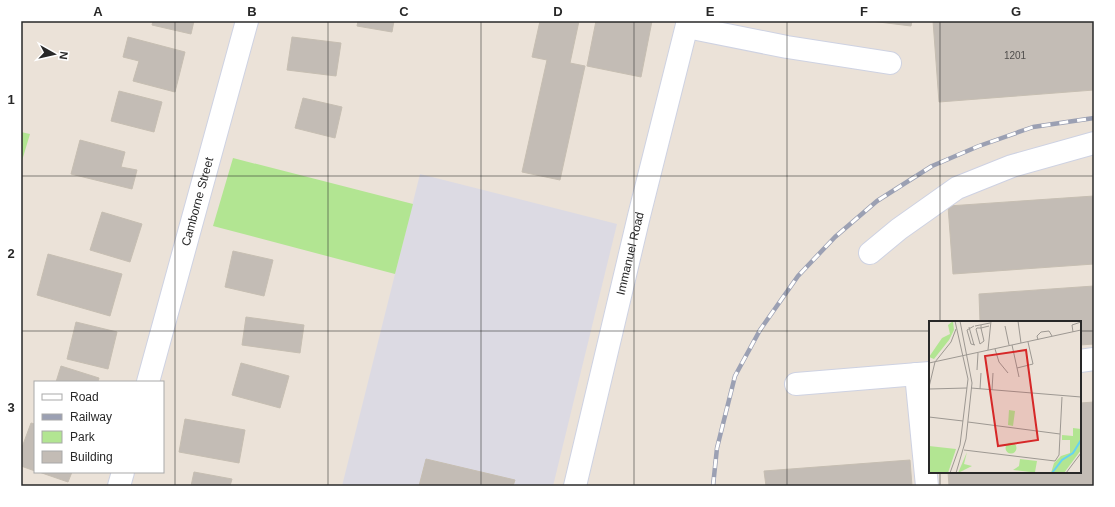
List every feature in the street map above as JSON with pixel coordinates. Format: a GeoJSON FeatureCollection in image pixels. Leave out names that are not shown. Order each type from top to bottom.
{"type":"FeatureCollection","features":[{"type":"Feature","properties":{"kind":"street","name":"Camborne Street"},"geometry":{"type":"LineString","coordinates":[[148,381],[247,21]]}},
{"type":"Feature","properties":{"kind":"street"},"geometry":{"type":"LineString","coordinates":[[688,24],[787,47],[890,64]]}},
{"type":"Feature","properties":{"kind":"street","name":"Immanuel Road"},"geometry":{"type":"LineString","coordinates":[[575,486],[639,216],[688,24]]}},
{"type":"Feature","properties":{"kind":"street"},"geometry":{"type":"LineString","coordinates":[[870,253],[899,229],[957,188],[1012,166],[1094,143]]}},
{"type":"Feature","properties":{"kind":"street"},"geometry":{"type":"LineString","coordinates":[[1081,360],[1094,359]]}},
{"type":"Feature","properties":{"kind":"street"},"geometry":{"type":"LineString","coordinates":[[796,384],[923,373],[928,486]]}},
{"type":"Feature","properties":{"kind":"street"},"geometry":{"type":"LineString","coordinates":[[119,486],[123,473]]}},
{"type":"Feature","properties":{"kind":"shaded area"},"geometry":{"type":"Polygon","coordinates":[[[420,174],[617,224],[553,486],[342,486],[420,174]]]}},
{"type":"Feature","properties":{"kind":"green space"},"geometry":{"type":"Polygon","coordinates":[[[21,132],[30,134],[21,164],[21,132]]]}},
{"type":"Feature","properties":{"kind":"green space"},"geometry":{"type":"Polygon","coordinates":[[[233,158],[413,204],[395,274],[213,226],[233,158]]]}},
{"type":"Feature","properties":{"kind":"building"},"geometry":{"type":"Polygon","coordinates":[[[153,21],[194,21],[191,34],[152,25],[153,21]]]}},
{"type":"Feature","properties":{"kind":"building"},"geometry":{"type":"Polygon","coordinates":[[[358,21],[394,21],[392,32],[357,26],[358,21]]]}},
{"type":"Feature","properties":{"kind":"building"},"geometry":{"type":"Polygon","coordinates":[[[540,21],[579,21],[570,63],[585,66],[560,180],[522,172],[547,60],[532,57],[540,21]]]}},
{"type":"Feature","properties":{"kind":"building"},"geometry":{"type":"Polygon","coordinates":[[[596,21],[652,21],[641,77],[587,66],[596,21]]]}},
{"type":"Feature","properties":{"kind":"building"},"geometry":{"type":"Polygon","coordinates":[[[871,21],[912,21],[911,26],[871,21]]]}},
{"type":"Feature","properties":{"kind":"building"},"geometry":{"type":"Polygon","coordinates":[[[933,21],[1094,21],[1094,90],[939,102],[933,21]]]}},
{"type":"Feature","properties":{"kind":"building"},"geometry":{"type":"Polygon","coordinates":[[[128,37],[185,52],[175,92],[133,81],[139,61],[123,57],[128,37]]]}},
{"type":"Feature","properties":{"kind":"building"},"geometry":{"type":"Polygon","coordinates":[[[292,37],[341,43],[336,76],[287,70],[292,37]]]}},
{"type":"Feature","properties":{"kind":"building"},"geometry":{"type":"Polygon","coordinates":[[[119,91],[162,102],[154,132],[111,121],[119,91]]]}},
{"type":"Feature","properties":{"kind":"building"},"geometry":{"type":"Polygon","coordinates":[[[303,98],[342,107],[335,138],[295,128],[303,98]]]}},
{"type":"Feature","properties":{"kind":"building"},"geometry":{"type":"Polygon","coordinates":[[[80,140],[125,152],[121,167],[137,170],[132,189],[71,174],[80,140]]]}},
{"type":"Feature","properties":{"kind":"building"},"geometry":{"type":"Polygon","coordinates":[[[1094,196],[1094,264],[953,274],[948,206],[1094,196]]]}},
{"type":"Feature","properties":{"kind":"building"},"geometry":{"type":"Polygon","coordinates":[[[102,212],[142,224],[130,262],[90,250],[102,212]]]}},
{"type":"Feature","properties":{"kind":"building"},"geometry":{"type":"Polygon","coordinates":[[[233,251],[273,260],[264,296],[225,287],[233,251]]]}},
{"type":"Feature","properties":{"kind":"building"},"geometry":{"type":"Polygon","coordinates":[[[48,254],[122,274],[110,316],[37,295],[48,254]]]}},
{"type":"Feature","properties":{"kind":"building"},"geometry":{"type":"Polygon","coordinates":[[[1094,286],[1094,344],[1081,345],[1081,321],[980,321],[979,294],[1094,286]]]}},
{"type":"Feature","properties":{"kind":"building"},"geometry":{"type":"Polygon","coordinates":[[[246,317],[304,325],[300,353],[242,345],[246,317]]]}},
{"type":"Feature","properties":{"kind":"building"},"geometry":{"type":"Polygon","coordinates":[[[76,322],[117,332],[108,369],[67,359],[76,322]]]}},
{"type":"Feature","properties":{"kind":"building"},"geometry":{"type":"Polygon","coordinates":[[[241,363],[289,376],[280,408],[232,395],[241,363]]]}},
{"type":"Feature","properties":{"kind":"building"},"geometry":{"type":"Polygon","coordinates":[[[61,366],[99,378],[98,381],[56,381],[61,366]]]}},
{"type":"Feature","properties":{"kind":"building"},"geometry":{"type":"Polygon","coordinates":[[[1094,402],[1094,486],[949,486],[948,473],[1081,473],[1081,403],[1094,402]]]}},
{"type":"Feature","properties":{"kind":"building"},"geometry":{"type":"Polygon","coordinates":[[[185,419],[245,430],[239,463],[179,452],[185,419]]]}},
{"type":"Feature","properties":{"kind":"building"},"geometry":{"type":"Polygon","coordinates":[[[31,423],[34,424],[34,471],[21,466],[21,450],[31,423]]]}},
{"type":"Feature","properties":{"kind":"building"},"geometry":{"type":"Polygon","coordinates":[[[426,459],[515,480],[513,486],[419,486],[426,459]]]}},
{"type":"Feature","properties":{"kind":"building"},"geometry":{"type":"Polygon","coordinates":[[[910,460],[912,486],[766,486],[764,471],[910,460]]]}},
{"type":"Feature","properties":{"kind":"building"},"geometry":{"type":"Polygon","coordinates":[[[194,472],[232,479],[230,486],[191,486],[194,472]]]}},
{"type":"Feature","properties":{"kind":"building"},"geometry":{"type":"Polygon","coordinates":[[[42,473],[72,473],[68,482],[42,473]]]}},
{"type":"Feature","properties":{"kind":"railway"},"geometry":{"type":"LineString","coordinates":[[713,486],[717,448],[735,376],[760,330],[798,276],[835,237],[877,201],[932,166],[979,146],[1033,127],[1094,118]]}}]}
